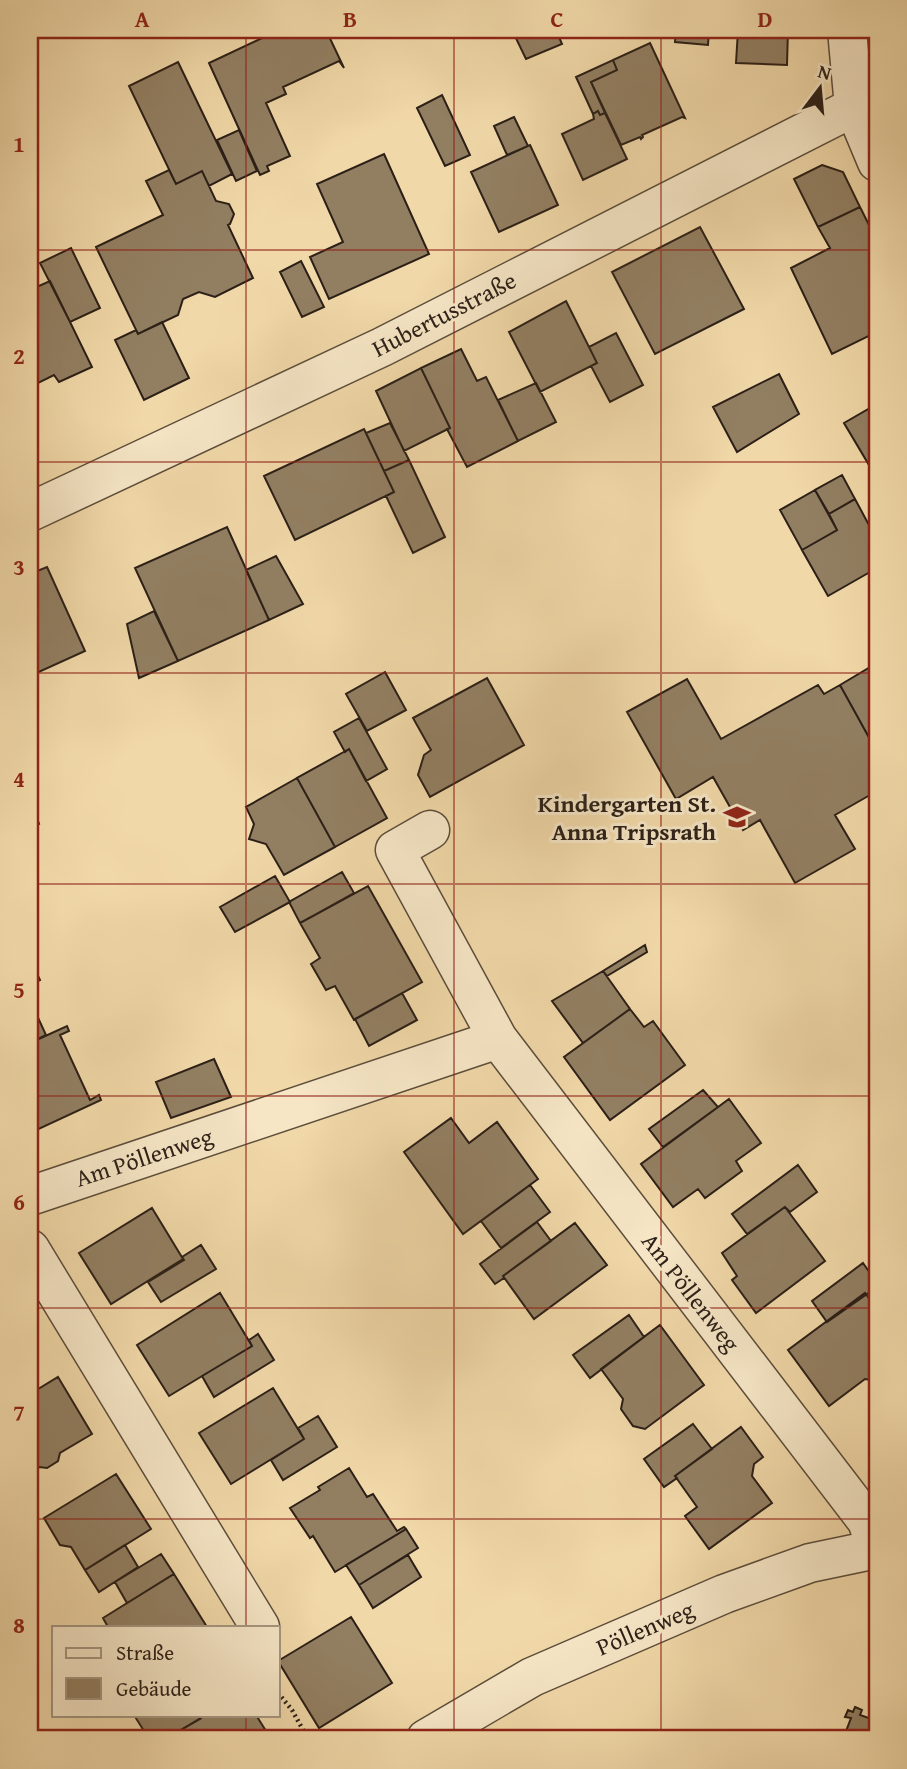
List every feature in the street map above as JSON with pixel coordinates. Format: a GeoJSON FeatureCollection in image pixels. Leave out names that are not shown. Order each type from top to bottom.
{"type":"FeatureCollection","features":[{"type":"Feature","properties":{"kind":"street"},"geometry":{"type":"LineString","coordinates":[[847,30],[854,107],[877,162]]}},
{"type":"Feature","properties":{"kind":"street","name":"Hubertusstraße"},"geometry":{"type":"LineString","coordinates":[[30,512],[382,346],[854,107]]}},
{"type":"Feature","properties":{"kind":"street","name":"Am Pöllenweg"},"geometry":{"type":"LineString","coordinates":[[430,830],[396,850],[498,1039],[867,1521],[877,1549]]}},
{"type":"Feature","properties":{"kind":"street","name":"Am Pöllenweg"},"geometry":{"type":"LineString","coordinates":[[30,1196],[498,1039]]}},
{"type":"Feature","properties":{"kind":"street"},"geometry":{"type":"LineString","coordinates":[[30,1250],[259,1626]]}},
{"type":"Feature","properties":{"kind":"street","name":"Pöllenweg"},"geometry":{"type":"LineString","coordinates":[[426,1739],[532,1676],[724,1594],[810,1563],[877,1549]]}},
{"type":"Feature","properties":{"kind":"path"},"geometry":{"type":"LineString","coordinates":[[280,1695],[292,1710],[308,1739]]}},
{"type":"Feature","properties":{"kind":"building"},"geometry":{"type":"Polygon","coordinates":[[[279,30],[326,30],[344,68],[339,61],[283,87],[286,94],[266,103],[290,156],[267,166],[269,171],[260,175],[209,63],[279,30]]]}},
{"type":"Feature","properties":{"kind":"building"},"geometry":{"type":"Polygon","coordinates":[[[512,30],[556,30],[562,44],[526,59],[512,30]]]}},
{"type":"Feature","properties":{"kind":"building"},"geometry":{"type":"Polygon","coordinates":[[[676,30],[709,30],[708,45],[675,42],[676,30]]]}},
{"type":"Feature","properties":{"kind":"building"},"geometry":{"type":"Polygon","coordinates":[[[738,30],[788,30],[787,65],[736,63],[738,30]]]}},
{"type":"Feature","properties":{"kind":"building"},"geometry":{"type":"Polygon","coordinates":[[[650,43],[685,118],[642,135],[641,139],[640,137],[621,145],[591,82],[617,70],[613,60],[650,43]]]}},
{"type":"Feature","properties":{"kind":"building"},"geometry":{"type":"Polygon","coordinates":[[[613,60],[617,70],[591,82],[605,113],[600,115],[598,111],[593,114],[576,77],[613,60]]]}},
{"type":"Feature","properties":{"kind":"building"},"geometry":{"type":"Polygon","coordinates":[[[178,62],[232,174],[209,186],[202,171],[176,184],[129,86],[178,62]]]}},
{"type":"Feature","properties":{"kind":"building"},"geometry":{"type":"Polygon","coordinates":[[[442,95],[470,155],[445,166],[417,108],[442,95]]]}},
{"type":"Feature","properties":{"kind":"building"},"geometry":{"type":"Polygon","coordinates":[[[598,111],[600,115],[605,113],[627,159],[583,180],[562,134],[594,119],[593,114],[598,111]]]}},
{"type":"Feature","properties":{"kind":"building"},"geometry":{"type":"Polygon","coordinates":[[[514,117],[528,146],[507,155],[494,126],[514,117]]]}},
{"type":"Feature","properties":{"kind":"building"},"geometry":{"type":"Polygon","coordinates":[[[239,130],[257,171],[236,181],[217,140],[239,130]]]}},
{"type":"Feature","properties":{"kind":"building"},"geometry":{"type":"Polygon","coordinates":[[[530,145],[558,205],[499,232],[471,172],[530,145]]]}},
{"type":"Feature","properties":{"kind":"building"},"geometry":{"type":"Polygon","coordinates":[[[384,154],[429,254],[329,299],[310,257],[343,242],[317,184],[384,154]]]}},
{"type":"Feature","properties":{"kind":"building"},"geometry":{"type":"Polygon","coordinates":[[[822,165],[843,172],[860,207],[818,227],[794,179],[822,165]]]}},
{"type":"Feature","properties":{"kind":"building"},"geometry":{"type":"Polygon","coordinates":[[[169,170],[176,184],[202,171],[216,201],[229,204],[234,214],[228,225],[253,278],[215,297],[199,292],[183,299],[178,315],[138,334],[96,247],[163,215],[146,181],[169,170]]]}},
{"type":"Feature","properties":{"kind":"building"},"geometry":{"type":"Polygon","coordinates":[[[860,207],[877,241],[877,332],[832,354],[791,268],[830,248],[818,227],[860,207]]]}},
{"type":"Feature","properties":{"kind":"building"},"geometry":{"type":"Polygon","coordinates":[[[700,227],[744,309],[655,354],[612,272],[700,227]]]}},
{"type":"Feature","properties":{"kind":"building"},"geometry":{"type":"Polygon","coordinates":[[[71,248],[100,308],[70,322],[40,263],[71,248]]]}},
{"type":"Feature","properties":{"kind":"building"},"geometry":{"type":"Polygon","coordinates":[[[301,261],[324,307],[302,317],[280,272],[301,261]]]}},
{"type":"Feature","properties":{"kind":"building"},"geometry":{"type":"Polygon","coordinates":[[[50,281],[92,367],[59,382],[54,375],[30,387],[30,290],[50,281]]]}},
{"type":"Feature","properties":{"kind":"building"},"geometry":{"type":"Polygon","coordinates":[[[566,301],[597,363],[540,392],[509,332],[566,301]]]}},
{"type":"Feature","properties":{"kind":"building"},"geometry":{"type":"Polygon","coordinates":[[[162,322],[189,378],[144,400],[115,340],[136,330],[138,334],[162,322]]]}},
{"type":"Feature","properties":{"kind":"building"},"geometry":{"type":"Polygon","coordinates":[[[616,333],[643,385],[610,402],[591,366],[597,363],[589,347],[616,333]]]}},
{"type":"Feature","properties":{"kind":"building"},"geometry":{"type":"Polygon","coordinates":[[[461,349],[477,381],[486,377],[518,441],[467,467],[447,429],[450,428],[421,368],[461,349]]]}},
{"type":"Feature","properties":{"kind":"building"},"geometry":{"type":"Polygon","coordinates":[[[421,368],[450,428],[404,451],[376,391],[421,368]]]}},
{"type":"Feature","properties":{"kind":"building"},"geometry":{"type":"Polygon","coordinates":[[[779,374],[799,414],[737,452],[713,407],[779,374]]]}},
{"type":"Feature","properties":{"kind":"building"},"geometry":{"type":"Polygon","coordinates":[[[536,383],[556,422],[518,441],[498,400],[536,383]]]}},
{"type":"Feature","properties":{"kind":"building"},"geometry":{"type":"Polygon","coordinates":[[[877,404],[877,460],[869,465],[844,423],[877,404]]]}},
{"type":"Feature","properties":{"kind":"building"},"geometry":{"type":"Polygon","coordinates":[[[390,423],[409,460],[384,471],[366,433],[390,423]]]}},
{"type":"Feature","properties":{"kind":"building"},"geometry":{"type":"Polygon","coordinates":[[[364,429],[394,492],[295,540],[264,476],[364,429]]]}},
{"type":"Feature","properties":{"kind":"building"},"geometry":{"type":"Polygon","coordinates":[[[409,460],[445,537],[413,553],[386,496],[394,492],[384,471],[409,460]]]}},
{"type":"Feature","properties":{"kind":"building"},"geometry":{"type":"Polygon","coordinates":[[[842,475],[855,499],[829,514],[815,490],[842,475]]]}},
{"type":"Feature","properties":{"kind":"building"},"geometry":{"type":"Polygon","coordinates":[[[815,490],[837,530],[802,550],[780,510],[815,490]]]}},
{"type":"Feature","properties":{"kind":"building"},"geometry":{"type":"Polygon","coordinates":[[[855,499],[877,540],[877,568],[828,596],[802,550],[837,530],[829,514],[855,499]]]}},
{"type":"Feature","properties":{"kind":"building"},"geometry":{"type":"Polygon","coordinates":[[[227,527],[269,620],[178,661],[135,568],[227,527]]]}},
{"type":"Feature","properties":{"kind":"building"},"geometry":{"type":"Polygon","coordinates":[[[276,556],[303,604],[269,620],[246,570],[276,556]]]}},
{"type":"Feature","properties":{"kind":"building"},"geometry":{"type":"Polygon","coordinates":[[[47,567],[85,651],[30,676],[30,574],[47,567]]]}},
{"type":"Feature","properties":{"kind":"building"},"geometry":{"type":"Polygon","coordinates":[[[154,611],[178,661],[139,678],[127,624],[154,611]]]}},
{"type":"Feature","properties":{"kind":"building"},"geometry":{"type":"Polygon","coordinates":[[[877,663],[877,752],[840,685],[877,663]]]}},
{"type":"Feature","properties":{"kind":"building"},"geometry":{"type":"Polygon","coordinates":[[[385,672],[406,710],[367,731],[346,694],[385,672]]]}},
{"type":"Feature","properties":{"kind":"building"},"geometry":{"type":"Polygon","coordinates":[[[487,678],[524,745],[430,797],[418,775],[424,755],[431,750],[413,718],[487,678]]]}},
{"type":"Feature","properties":{"kind":"building"},"geometry":{"type":"Polygon","coordinates":[[[687,679],[721,739],[818,685],[824,694],[840,685],[877,752],[877,791],[835,815],[855,849],[795,883],[760,820],[743,830],[713,777],[676,799],[627,712],[687,679]]]}},
{"type":"Feature","properties":{"kind":"building"},"geometry":{"type":"Polygon","coordinates":[[[359,718],[387,769],[366,781],[349,749],[345,752],[334,732],[359,718]]]}},
{"type":"Feature","properties":{"kind":"building"},"geometry":{"type":"Polygon","coordinates":[[[349,749],[387,818],[335,847],[297,778],[349,749]]]}},
{"type":"Feature","properties":{"kind":"building"},"geometry":{"type":"Polygon","coordinates":[[[297,778],[335,847],[284,875],[266,844],[249,839],[254,824],[246,807],[297,778]]]}},
{"type":"Feature","properties":{"kind":"building"},"geometry":{"type":"Polygon","coordinates":[[[30,799],[39,824],[30,827],[30,799]]]}},
{"type":"Feature","properties":{"kind":"building"},"geometry":{"type":"Polygon","coordinates":[[[342,872],[354,893],[300,923],[289,902],[342,872]]]}},
{"type":"Feature","properties":{"kind":"building"},"geometry":{"type":"Polygon","coordinates":[[[275,876],[290,902],[235,932],[220,907],[275,876]]]}},
{"type":"Feature","properties":{"kind":"building"},"geometry":{"type":"Polygon","coordinates":[[[368,886],[422,982],[354,1020],[335,986],[326,990],[311,964],[320,958],[300,923],[368,886]]]}},
{"type":"Feature","properties":{"kind":"building"},"geometry":{"type":"Polygon","coordinates":[[[645,945],[647,952],[607,976],[603,971],[645,945]]]}},
{"type":"Feature","properties":{"kind":"building"},"geometry":{"type":"Polygon","coordinates":[[[30,959],[40,980],[30,985],[30,959]]]}},
{"type":"Feature","properties":{"kind":"building"},"geometry":{"type":"Polygon","coordinates":[[[603,971],[630,1009],[583,1043],[552,1001],[603,971]]]}},
{"type":"Feature","properties":{"kind":"building"},"geometry":{"type":"Polygon","coordinates":[[[402,993],[417,1020],[369,1046],[355,1019],[402,993]]]}},
{"type":"Feature","properties":{"kind":"building"},"geometry":{"type":"Polygon","coordinates":[[[34,1009],[46,1035],[30,1043],[30,1011],[34,1009]]]}},
{"type":"Feature","properties":{"kind":"building"},"geometry":{"type":"Polygon","coordinates":[[[630,1009],[644,1027],[653,1021],[685,1065],[610,1120],[564,1057],[630,1009]]]}},
{"type":"Feature","properties":{"kind":"building"},"geometry":{"type":"Polygon","coordinates":[[[67,1026],[69,1031],[60,1035],[90,1100],[99,1095],[101,1100],[30,1133],[30,1043],[67,1026]]]}},
{"type":"Feature","properties":{"kind":"building"},"geometry":{"type":"Polygon","coordinates":[[[214,1059],[231,1097],[171,1118],[156,1082],[214,1059]]]}},
{"type":"Feature","properties":{"kind":"building"},"geometry":{"type":"Polygon","coordinates":[[[703,1090],[718,1107],[663,1147],[649,1129],[703,1090]]]}},
{"type":"Feature","properties":{"kind":"building"},"geometry":{"type":"Polygon","coordinates":[[[729,1099],[761,1143],[736,1161],[742,1171],[705,1198],[698,1189],[673,1207],[641,1164],[729,1099]]]}},
{"type":"Feature","properties":{"kind":"building"},"geometry":{"type":"Polygon","coordinates":[[[451,1118],[469,1143],[497,1122],[538,1179],[463,1234],[404,1152],[451,1118]]]}},
{"type":"Feature","properties":{"kind":"building"},"geometry":{"type":"Polygon","coordinates":[[[798,1165],[817,1192],[790,1212],[785,1207],[747,1234],[732,1214],[798,1165]]]}},
{"type":"Feature","properties":{"kind":"building"},"geometry":{"type":"Polygon","coordinates":[[[530,1185],[550,1212],[501,1248],[481,1221],[530,1185]]]}},
{"type":"Feature","properties":{"kind":"building"},"geometry":{"type":"Polygon","coordinates":[[[785,1207],[825,1261],[756,1313],[732,1280],[737,1276],[722,1253],[785,1207]]]}},
{"type":"Feature","properties":{"kind":"building"},"geometry":{"type":"Polygon","coordinates":[[[152,1208],[183,1259],[111,1304],[79,1253],[152,1208]]]}},
{"type":"Feature","properties":{"kind":"building"},"geometry":{"type":"Polygon","coordinates":[[[537,1222],[551,1241],[495,1284],[480,1264],[537,1222]]]}},
{"type":"Feature","properties":{"kind":"building"},"geometry":{"type":"Polygon","coordinates":[[[575,1223],[607,1265],[534,1319],[503,1276],[575,1223]]]}},
{"type":"Feature","properties":{"kind":"building"},"geometry":{"type":"Polygon","coordinates":[[[201,1245],[216,1269],[161,1302],[148,1282],[184,1260],[182,1257],[201,1245]]]}},
{"type":"Feature","properties":{"kind":"building"},"geometry":{"type":"Polygon","coordinates":[[[863,1263],[877,1287],[827,1322],[812,1301],[863,1263]]]}},
{"type":"Feature","properties":{"kind":"building"},"geometry":{"type":"Polygon","coordinates":[[[220,1293],[252,1346],[169,1396],[137,1345],[220,1293]]]}},
{"type":"Feature","properties":{"kind":"building"},"geometry":{"type":"Polygon","coordinates":[[[865,1293],[877,1309],[877,1381],[865,1379],[829,1406],[788,1350],[865,1293]]]}},
{"type":"Feature","properties":{"kind":"building"},"geometry":{"type":"Polygon","coordinates":[[[629,1315],[644,1337],[590,1378],[573,1355],[629,1315]]]}},
{"type":"Feature","properties":{"kind":"building"},"geometry":{"type":"Polygon","coordinates":[[[660,1325],[704,1385],[645,1429],[633,1426],[621,1409],[623,1399],[601,1369],[660,1325]]]}},
{"type":"Feature","properties":{"kind":"building"},"geometry":{"type":"Polygon","coordinates":[[[258,1334],[274,1360],[214,1397],[202,1376],[252,1346],[249,1340],[258,1334]]]}},
{"type":"Feature","properties":{"kind":"building"},"geometry":{"type":"Polygon","coordinates":[[[58,1377],[92,1434],[60,1453],[58,1461],[47,1468],[39,1467],[30,1472],[30,1394],[58,1377]]]}},
{"type":"Feature","properties":{"kind":"building"},"geometry":{"type":"Polygon","coordinates":[[[273,1388],[304,1439],[231,1484],[199,1433],[273,1388]]]}},
{"type":"Feature","properties":{"kind":"building"},"geometry":{"type":"Polygon","coordinates":[[[318,1416],[337,1447],[283,1480],[271,1460],[304,1439],[298,1428],[318,1416]]]}},
{"type":"Feature","properties":{"kind":"building"},"geometry":{"type":"Polygon","coordinates":[[[693,1424],[712,1449],[664,1487],[644,1459],[693,1424]]]}},
{"type":"Feature","properties":{"kind":"building"},"geometry":{"type":"Polygon","coordinates":[[[741,1427],[763,1457],[754,1464],[752,1476],[772,1503],[709,1549],[685,1516],[697,1507],[675,1476],[741,1427]]]}},
{"type":"Feature","properties":{"kind":"building"},"geometry":{"type":"Polygon","coordinates":[[[349,1468],[367,1497],[373,1494],[397,1531],[404,1527],[406,1529],[335,1572],[313,1536],[310,1538],[290,1508],[349,1468]]]}},
{"type":"Feature","properties":{"kind":"building"},"geometry":{"type":"Polygon","coordinates":[[[116,1474],[151,1529],[85,1570],[71,1547],[60,1545],[44,1518],[116,1474]]]}},
{"type":"Feature","properties":{"kind":"building"},"geometry":{"type":"Polygon","coordinates":[[[406,1529],[418,1548],[359,1585],[346,1565],[406,1529]]]}},
{"type":"Feature","properties":{"kind":"building"},"geometry":{"type":"Polygon","coordinates":[[[125,1545],[138,1567],[99,1592],[85,1570],[125,1545]]]}},
{"type":"Feature","properties":{"kind":"building"},"geometry":{"type":"Polygon","coordinates":[[[161,1554],[174,1574],[127,1603],[115,1582],[161,1554]]]}},
{"type":"Feature","properties":{"kind":"building"},"geometry":{"type":"Polygon","coordinates":[[[408,1555],[421,1577],[373,1608],[359,1585],[408,1555]]]}},
{"type":"Feature","properties":{"kind":"building"},"geometry":{"type":"Polygon","coordinates":[[[174,1574],[206,1626],[107,1626],[103,1618],[174,1574]]]}},
{"type":"Feature","properties":{"kind":"building"},"geometry":{"type":"Polygon","coordinates":[[[351,1617],[392,1683],[319,1728],[280,1664],[280,1660],[351,1617]]]}},
{"type":"Feature","properties":{"kind":"building"},"geometry":{"type":"Polygon","coordinates":[[[855,1707],[862,1710],[860,1715],[877,1721],[877,1739],[843,1739],[851,1718],[845,1717],[848,1710],[853,1712],[855,1707]]]}},
{"type":"Feature","properties":{"kind":"building"},"geometry":{"type":"Polygon","coordinates":[[[135,1716],[198,1716],[200,1719],[169,1739],[149,1739],[135,1716]]]}},
{"type":"Feature","properties":{"kind":"building"},"geometry":{"type":"Polygon","coordinates":[[[204,1716],[257,1716],[271,1739],[170,1739],[169,1737],[204,1716]]]}},
{"type":"Feature","properties":{"kind":"place","name":"Kindergarten St. Anna Tripsrath"},"geometry":{"type":"Point","coordinates":[737,817]}}]}
